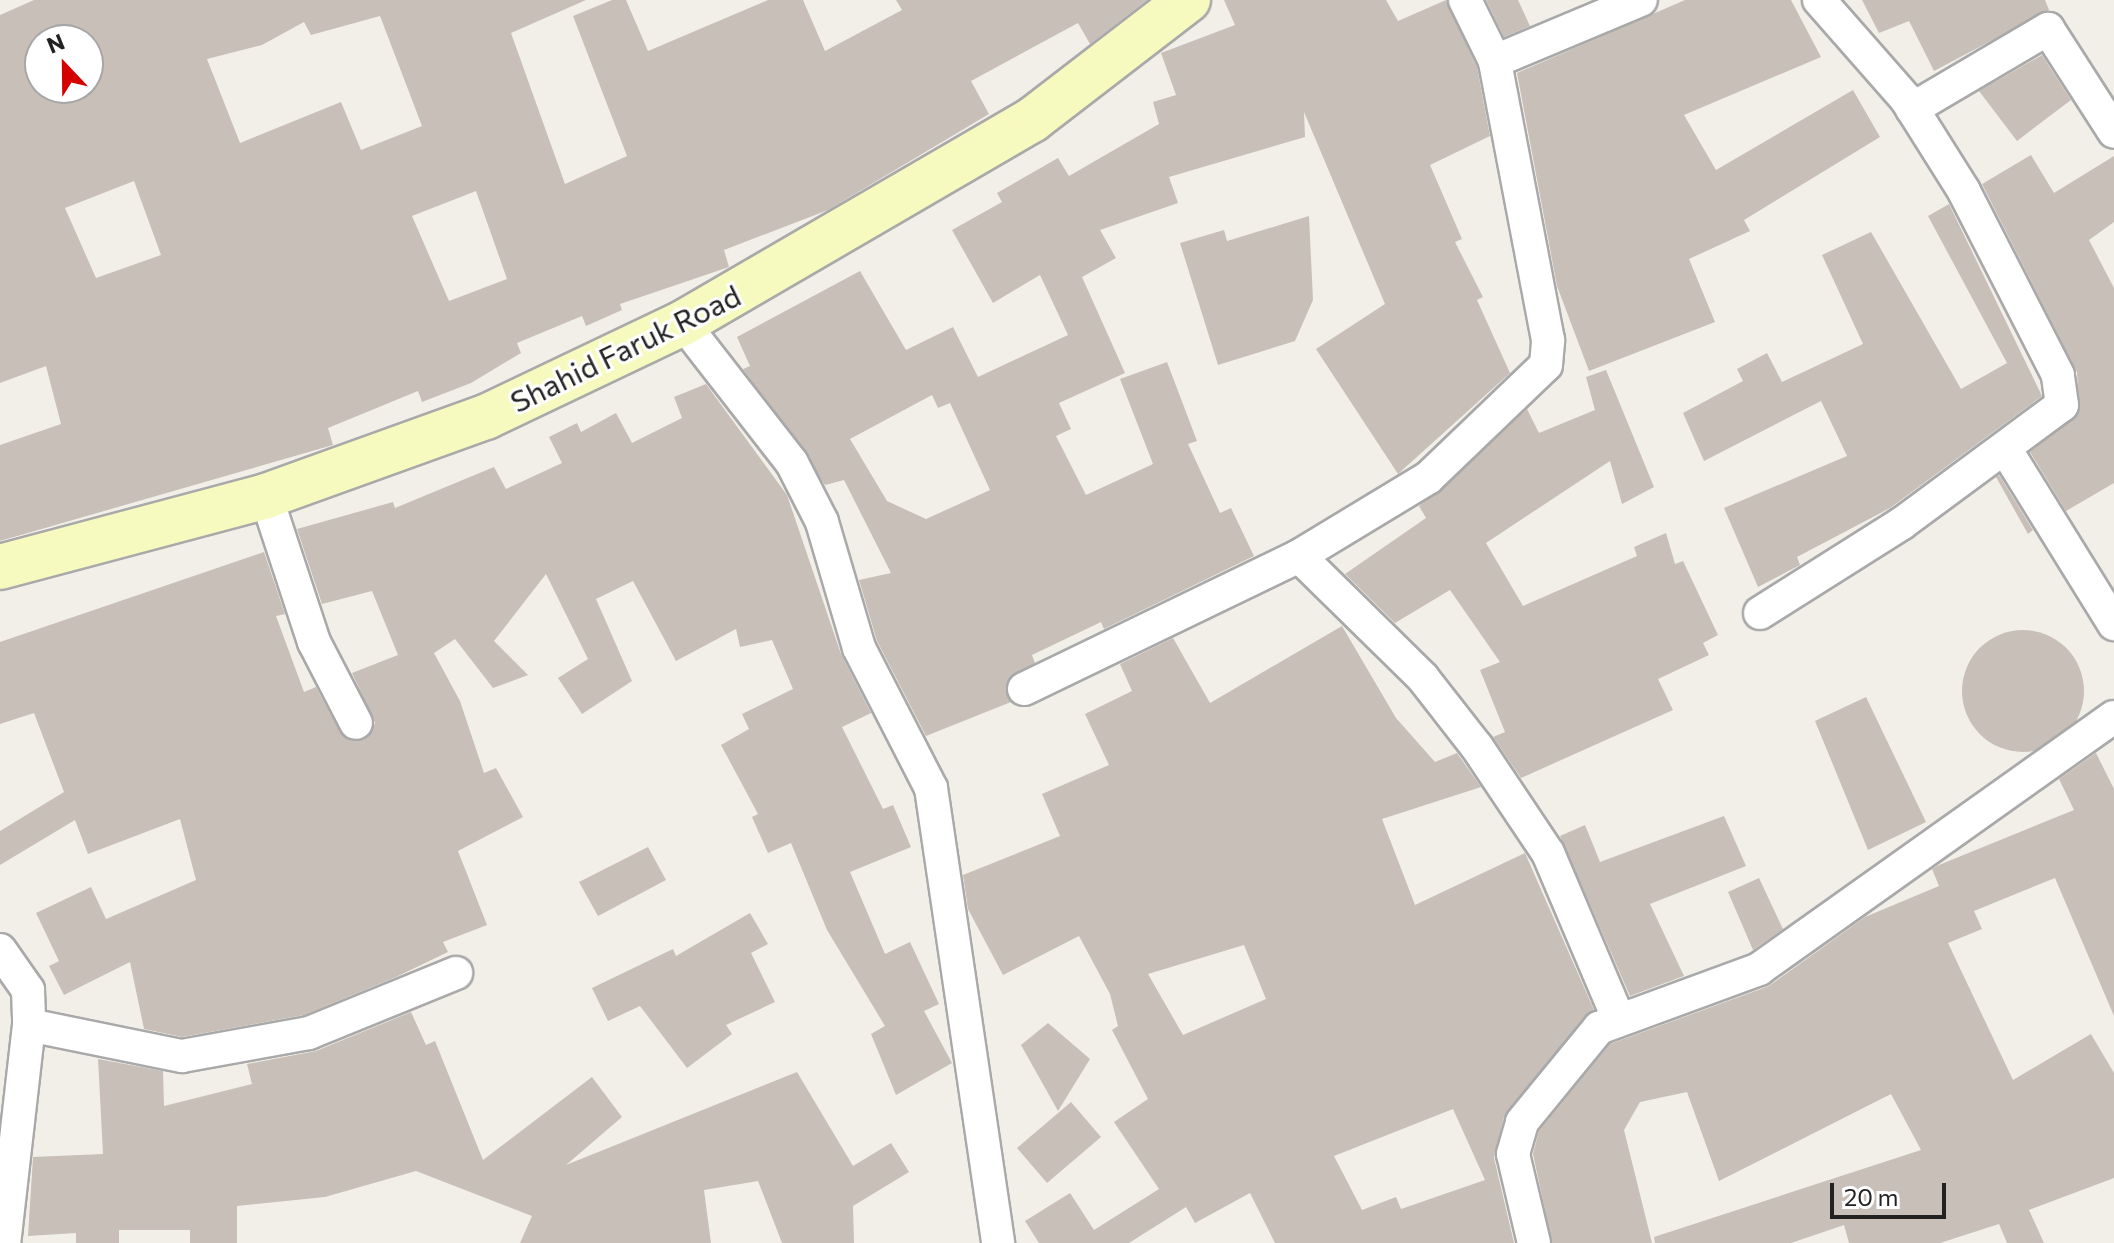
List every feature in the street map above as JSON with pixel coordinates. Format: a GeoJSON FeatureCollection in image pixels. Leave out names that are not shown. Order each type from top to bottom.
{"type":"FeatureCollection","features":[{"type":"Feature","properties":{"kind":"main road","name":"Shahid Faruk Road"},"geometry":{"type":"LineString","coordinates":[[0,567],[266,496],[486,417],[683,323],[1032,120],[1188,0]]}},
{"type":"Feature","properties":{"kind":"street"},"geometry":{"type":"LineString","coordinates":[[1024,689],[1299,556],[1428,478],[1546,365],[1548,340],[1495,61],[1465,0]]}},
{"type":"Feature","properties":{"kind":"street"},"geometry":{"type":"LineString","coordinates":[[1495,61],[1641,0]]}},
{"type":"Feature","properties":{"kind":"street"},"geometry":{"type":"LineString","coordinates":[[1760,613],[2006,450],[2062,405],[2058,375],[1964,191],[1912,109],[1819,0]]}},
{"type":"Feature","properties":{"kind":"street"},"geometry":{"type":"LineString","coordinates":[[1912,109],[2048,29],[2114,132]]}},
{"type":"Feature","properties":{"kind":"street"},"geometry":{"type":"LineString","coordinates":[[683,323],[792,463],[822,522],[859,648],[931,788],[998,1243]]}},
{"type":"Feature","properties":{"kind":"street"},"geometry":{"type":"LineString","coordinates":[[2006,450],[2114,624]]}},
{"type":"Feature","properties":{"kind":"street"},"geometry":{"type":"LineString","coordinates":[[266,496],[314,642],[356,723]]}},
{"type":"Feature","properties":{"kind":"street"},"geometry":{"type":"LineString","coordinates":[[1299,556],[1423,678],[1477,747],[1548,853],[1619,1020]]}},
{"type":"Feature","properties":{"kind":"street"},"geometry":{"type":"LineString","coordinates":[[1534,1243],[1513,1154],[1522,1122],[1599,1028],[1759,969],[2114,717]]}},
{"type":"Feature","properties":{"kind":"street"},"geometry":{"type":"LineString","coordinates":[[0,950],[28,990],[29,1025],[4,1243]]}},
{"type":"Feature","properties":{"kind":"street"},"geometry":{"type":"LineString","coordinates":[[29,1025],[182,1056],[309,1033],[456,973]]}},
{"type":"Feature","properties":{"kind":"building"},"geometry":{"type":"Polygon","coordinates":[[[34,0],[586,0],[511,33],[565,184],[627,156],[573,16],[612,0],[626,0],[648,51],[768,0],[803,0],[825,51],[902,10],[896,0],[1147,0],[1090,44],[1078,23],[971,81],[989,114],[828,210],[724,250],[729,267],[620,304],[622,310],[586,326],[582,316],[517,343],[521,353],[471,383],[422,402],[418,391],[328,428],[333,445],[0,541],[0,445],[61,424],[46,366],[0,383],[0,15],[34,0]],[[380,16],[311,35],[304,22],[262,45],[207,59],[240,143],[341,102],[361,150],[422,126],[380,16]],[[134,181],[65,208],[96,278],[161,255],[134,181]],[[476,191],[412,216],[449,301],[507,279],[476,191]]]}},
{"type":"Feature","properties":{"kind":"building"},"geometry":{"type":"Polygon","coordinates":[[[1224,0],[1386,0],[1398,21],[1446,0],[1477,67],[1490,136],[1430,165],[1462,239],[1455,242],[1483,297],[1477,300],[1510,373],[1398,474],[1316,349],[1385,304],[1304,112],[1305,137],[1169,177],[1178,203],[1100,230],[1116,258],[1082,277],[1125,373],[1059,403],[1071,429],[1056,436],[1086,495],[1153,464],[1120,379],[1167,362],[1197,441],[1188,444],[1220,513],[1231,508],[1254,556],[1104,629],[1101,622],[1032,655],[1035,663],[1008,679],[1011,702],[926,736],[877,641],[859,580],[891,573],[844,480],[825,485],[743,369],[750,366],[737,337],[860,271],[906,350],[953,327],[978,377],[1068,335],[1040,275],[993,303],[952,230],[1002,202],[997,193],[1058,158],[1069,176],[1159,124],[1153,102],[1176,95],[1161,53],[1235,25],[1224,0]],[[932,395],[850,439],[887,501],[926,519],[990,490],[950,403],[938,408],[932,395]]]}},
{"type":"Feature","properties":{"kind":"building"},"geometry":{"type":"Polygon","coordinates":[[[1486,0],[1518,0],[1530,26],[1504,37],[1486,0]]]}},
{"type":"Feature","properties":{"kind":"building"},"geometry":{"type":"Polygon","coordinates":[[[1685,0],[1791,0],[1821,57],[1684,115],[1716,170],[1853,90],[1880,137],[1744,220],[1750,231],[1689,259],[1715,322],[1589,371],[1557,286],[1517,73],[1685,0]]]}},
{"type":"Feature","properties":{"kind":"building"},"geometry":{"type":"Polygon","coordinates":[[[1862,0],[2045,0],[2049,10],[1934,71],[1909,21],[1879,33],[1862,0]]]}},
{"type":"Feature","properties":{"kind":"building"},"geometry":{"type":"Polygon","coordinates":[[[2042,55],[2071,100],[2017,141],[1979,91],[2042,55]]]}},
{"type":"Feature","properties":{"kind":"building"},"geometry":{"type":"Polygon","coordinates":[[[2031,155],[2054,193],[2114,156],[2114,222],[2089,240],[2114,288],[2114,483],[2066,511],[2030,452],[2079,413],[2077,372],[1982,184],[2031,155]]]}},
{"type":"Feature","properties":{"kind":"building"},"geometry":{"type":"Polygon","coordinates":[[[1949,204],[2042,396],[1890,508],[1797,557],[1800,565],[1758,587],[1724,508],[1847,456],[1821,401],[1704,461],[1683,413],[1743,381],[1737,369],[1767,353],[1782,382],[1863,344],[1822,255],[1871,232],[1961,389],[2007,363],[1928,216],[1949,204]]]}},
{"type":"Feature","properties":{"kind":"building"},"geometry":{"type":"Polygon","coordinates":[[[1309,216],[1313,300],[1295,341],[1218,365],[1180,243],[1224,230],[1227,241],[1309,216]]]}},
{"type":"Feature","properties":{"kind":"building"},"geometry":{"type":"Polygon","coordinates":[[[1606,370],[1654,487],[1622,504],[1610,461],[1486,543],[1523,606],[1637,556],[1634,547],[1666,533],[1675,564],[1683,561],[1718,635],[1703,643],[1709,655],[1658,679],[1673,710],[1521,778],[1493,737],[1505,732],[1480,670],[1500,662],[1450,590],[1395,623],[1345,574],[1426,518],[1419,506],[1527,409],[1539,433],[1595,410],[1586,377],[1606,370]]]}},
{"type":"Feature","properties":{"kind":"building"},"geometry":{"type":"Polygon","coordinates":[[[706,384],[787,495],[841,654],[871,713],[842,727],[883,809],[893,805],[911,847],[850,872],[885,954],[910,942],[939,1004],[924,1011],[952,1063],[896,1095],[871,1034],[885,1026],[827,930],[791,843],[768,853],[752,817],[758,814],[721,745],[749,729],[742,714],[793,689],[772,640],[740,647],[736,629],[676,661],[633,581],[596,599],[632,681],[582,714],[558,678],[588,659],[546,574],[494,641],[528,675],[493,688],[455,639],[434,653],[460,701],[484,773],[496,768],[523,817],[458,851],[487,925],[443,942],[448,952],[304,1015],[182,1037],[144,1029],[130,962],[64,995],[49,966],[59,961],[36,913],[91,887],[106,919],[196,880],[180,819],[88,854],[75,820],[0,865],[0,831],[64,792],[34,713],[0,724],[0,642],[264,552],[285,614],[276,616],[304,692],[316,687],[340,732],[364,740],[375,723],[352,673],[398,655],[372,591],[322,604],[297,529],[393,502],[395,508],[494,467],[506,489],[562,463],[549,437],[577,423],[581,432],[616,413],[632,443],[682,418],[674,397],[706,384]]]}},
{"type":"Feature","properties":{"kind":"building"},"geometry":{"type":"Polygon","coordinates":[[[1999,475],[2033,530],[2028,534],[1996,477],[1999,475]]]}},
{"type":"Feature","properties":{"kind":"building"},"geometry":{"type":"Polygon","coordinates":[[[1342,626],[1396,718],[1435,762],[1457,753],[1481,787],[1382,819],[1415,905],[1525,853],[1594,1010],[1504,1117],[1494,1158],[1514,1243],[1275,1243],[1250,1193],[1195,1223],[1186,1207],[1129,1243],[1039,1243],[1025,1221],[1070,1193],[1094,1230],[1159,1189],[1114,1122],[1148,1099],[1112,1030],[1118,1026],[1110,994],[1079,936],[1003,975],[968,909],[963,875],[1060,836],[1042,794],[1109,765],[1085,714],[1132,691],[1120,664],[1173,638],[1210,703],[1342,626]],[[1244,945],[1148,974],[1183,1035],[1266,999],[1244,945]],[[1453,1109],[1334,1156],[1362,1210],[1396,1197],[1401,1209],[1485,1180],[1453,1109]]]}},
{"type":"Feature","properties":{"kind":"building"},"geometry":{"type":"Polygon","coordinates":[[[2023,630],[2046,635],[2066,648],[2079,668],[2084,691],[2079,714],[2066,734],[2046,747],[2023,752],[2000,747],[1980,734],[1967,714],[1962,691],[1967,668],[1980,648],[2000,635],[2023,630]]]}},
{"type":"Feature","properties":{"kind":"building"},"geometry":{"type":"Polygon","coordinates":[[[1866,697],[1926,822],[1868,850],[1815,721],[1866,697]]]}},
{"type":"Feature","properties":{"kind":"building"},"geometry":{"type":"Polygon","coordinates":[[[2096,753],[2114,789],[2114,1016],[2055,878],[1974,911],[1982,929],[1948,943],[2013,1080],[2091,1034],[2114,1073],[2114,1178],[2029,1210],[2044,1243],[2007,1243],[1999,1224],[1940,1243],[1849,1243],[1844,1225],[1791,1243],[1655,1243],[1654,1237],[1921,1150],[1891,1094],[1719,1181],[1687,1092],[1640,1102],[1624,1130],[1652,1243],[1552,1243],[1533,1154],[1539,1131],[1610,1044],[1769,986],[1865,917],[1939,886],[1932,869],[2074,810],[2059,779],[2096,753]]]}},
{"type":"Feature","properties":{"kind":"building"},"geometry":{"type":"Polygon","coordinates":[[[1724,816],[1746,866],[1650,904],[1684,976],[1630,996],[1560,836],[1585,825],[1600,862],[1724,816]]]}},
{"type":"Feature","properties":{"kind":"building"},"geometry":{"type":"Polygon","coordinates":[[[648,847],[666,880],[598,916],[579,882],[648,847]]]}},
{"type":"Feature","properties":{"kind":"building"},"geometry":{"type":"Polygon","coordinates":[[[1759,878],[1783,929],[1753,950],[1728,892],[1759,878]]]}},
{"type":"Feature","properties":{"kind":"building"},"geometry":{"type":"Polygon","coordinates":[[[750,913],[768,944],[751,953],[775,1002],[726,1025],[732,1034],[687,1068],[640,1006],[608,1021],[592,988],[673,949],[676,956],[750,913]]]}},
{"type":"Feature","properties":{"kind":"building"},"geometry":{"type":"Polygon","coordinates":[[[411,1012],[426,1045],[435,1041],[483,1160],[592,1077],[622,1117],[566,1165],[797,1072],[853,1166],[891,1143],[909,1172],[853,1206],[854,1243],[782,1243],[758,1181],[704,1190],[711,1243],[520,1243],[532,1216],[416,1171],[325,1197],[237,1206],[237,1243],[190,1243],[190,1230],[119,1230],[119,1243],[76,1243],[76,1233],[28,1236],[33,1157],[103,1154],[98,1059],[163,1071],[164,1106],[252,1084],[247,1064],[316,1051],[411,1012]]]}},
{"type":"Feature","properties":{"kind":"building"},"geometry":{"type":"Polygon","coordinates":[[[1048,1023],[1090,1059],[1058,1111],[1021,1045],[1048,1023]]]}},
{"type":"Feature","properties":{"kind":"building"},"geometry":{"type":"Polygon","coordinates":[[[1071,1102],[1101,1137],[1047,1183],[1017,1148],[1071,1102]]]}}]}
